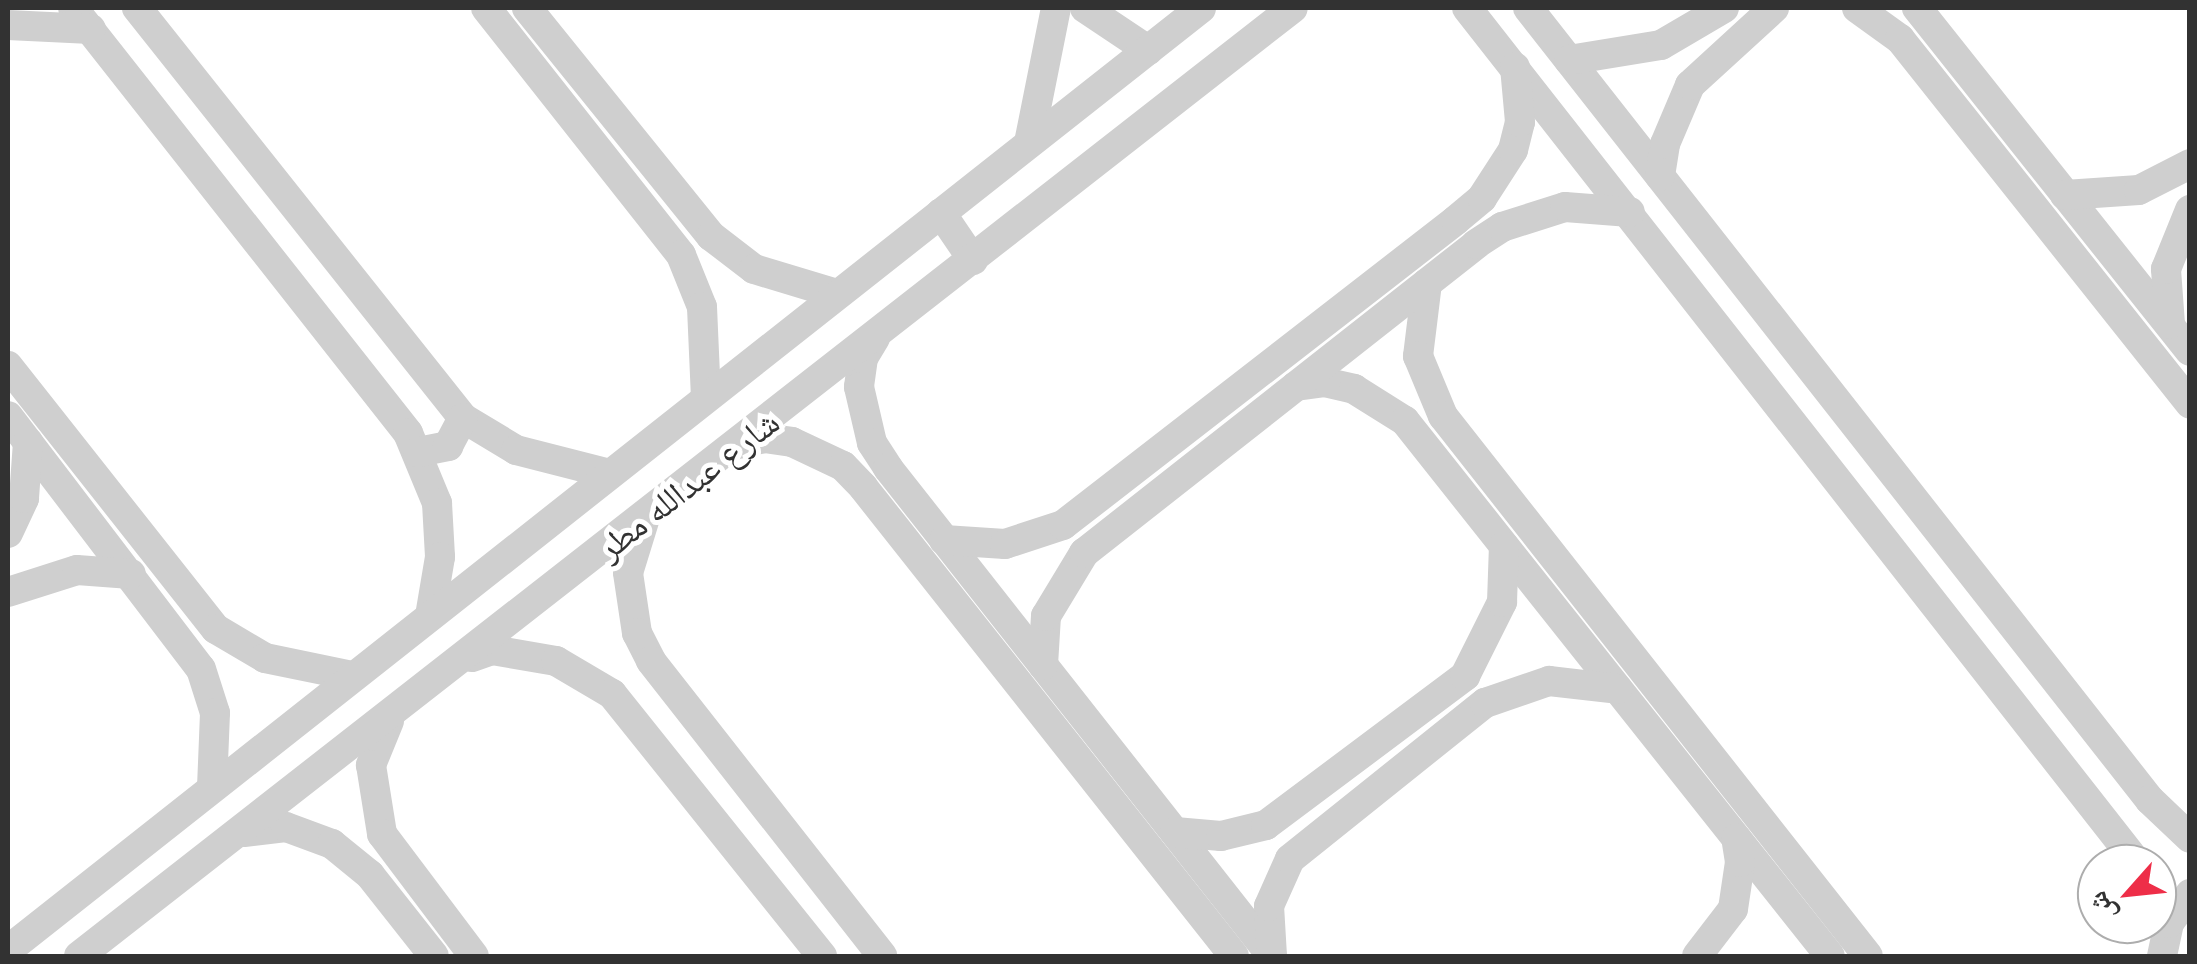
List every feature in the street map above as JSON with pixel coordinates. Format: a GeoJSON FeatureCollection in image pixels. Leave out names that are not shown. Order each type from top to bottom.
{"type":"FeatureCollection","features":[{"type":"Feature","properties":{"kind":"street"},"geometry":{"type":"LineString","coordinates":[[138,8],[463,418],[516,450],[610,474]]}},
{"type":"Feature","properties":{"kind":"street"},"geometry":{"type":"LineString","coordinates":[[486,8],[680,255],[702,308],[706,398]]}},
{"type":"Feature","properties":{"kind":"street"},"geometry":{"type":"LineString","coordinates":[[527,8],[711,236],[754,268],[838,294]]}},
{"type":"Feature","properties":{"kind":"street"},"geometry":{"type":"LineString","coordinates":[[1029,144],[1056,8]]}},
{"type":"Feature","properties":{"kind":"street"},"geometry":{"type":"LineString","coordinates":[[1085,8],[1148,50]]}},
{"type":"Feature","properties":{"kind":"street","name":"شارع عبدالله مطر"},"geometry":{"type":"LineString","coordinates":[[8,950],[1201,8]]}},
{"type":"Feature","properties":{"kind":"street","name":"شارع عبدالله مطر"},"geometry":{"type":"LineString","coordinates":[[79,956],[460,663],[1293,8]]}},
{"type":"Feature","properties":{"kind":"street"},"geometry":{"type":"LineString","coordinates":[[1468,8],[2126,844]]}},
{"type":"Feature","properties":{"kind":"street"},"geometry":{"type":"LineString","coordinates":[[1528,8],[2150,800],[2190,838]]}},
{"type":"Feature","properties":{"kind":"street"},"geometry":{"type":"LineString","coordinates":[[1569,60],[1631,54],[1726,19],[1774,8]]}},
{"type":"Feature","properties":{"kind":"street"},"geometry":{"type":"LineString","coordinates":[[1857,8],[1900,39],[2190,404]]}},
{"type":"Feature","properties":{"kind":"street"},"geometry":{"type":"LineString","coordinates":[[1900,39],[1906,26],[1921,14],[2190,351]]}},
{"type":"Feature","properties":{"kind":"street"},"geometry":{"type":"LineString","coordinates":[[8,25],[82,18],[418,452],[440,530],[426,619],[460,663],[492,650],[524,652],[556,661],[612,694],[822,956]]}},
{"type":"Feature","properties":{"kind":"street"},"geometry":{"type":"LineString","coordinates":[[1660,176],[1670,129],[1726,19]]}},
{"type":"Feature","properties":{"kind":"street"},"geometry":{"type":"LineString","coordinates":[[944,540],[1005,544],[1062,525],[1482,198],[1513,150],[1520,122],[1515,64]]}},
{"type":"Feature","properties":{"kind":"street"},"geometry":{"type":"LineString","coordinates":[[2065,195],[2138,190],[2188,171]]}},
{"type":"Feature","properties":{"kind":"street"},"geometry":{"type":"LineString","coordinates":[[1482,198],[1500,207],[1502,227]]}},
{"type":"Feature","properties":{"kind":"street"},"geometry":{"type":"LineString","coordinates":[[1043,665],[1046,616],[1084,553],[1426,283],[1502,227],[1565,207],[1630,212]]}},
{"type":"Feature","properties":{"kind":"street"},"geometry":{"type":"LineString","coordinates":[[2170,327],[2166,269],[2190,210]]}},
{"type":"Feature","properties":{"kind":"street"},"geometry":{"type":"LineString","coordinates":[[941,213],[974,260]]}},
{"type":"Feature","properties":{"kind":"street"},"geometry":{"type":"LineString","coordinates":[[680,255],[698,258],[711,236]]}},
{"type":"Feature","properties":{"kind":"street"},"geometry":{"type":"LineString","coordinates":[[1426,283],[1418,356],[1433,401],[1663,721],[1736,838],[1830,956]]}},
{"type":"Feature","properties":{"kind":"street"},"geometry":{"type":"LineString","coordinates":[[876,336],[862,358],[859,387],[872,443],[1272,956]]}},
{"type":"Feature","properties":{"kind":"street"},"geometry":{"type":"LineString","coordinates":[[8,366],[184,618],[210,690],[216,736],[212,788]]}},
{"type":"Feature","properties":{"kind":"street"},"geometry":{"type":"LineString","coordinates":[[1296,386],[1354,389],[1405,422],[1618,689],[1663,721],[1868,956]]}},
{"type":"Feature","properties":{"kind":"street"},"geometry":{"type":"LineString","coordinates":[[1405,422],[1412,408],[1433,401]]}},
{"type":"Feature","properties":{"kind":"street"},"geometry":{"type":"LineString","coordinates":[[8,416],[131,574],[184,618],[265,658],[353,676]]}},
{"type":"Feature","properties":{"kind":"street"},"geometry":{"type":"LineString","coordinates":[[418,452],[448,446],[463,418]]}},
{"type":"Feature","properties":{"kind":"street"},"geometry":{"type":"LineString","coordinates":[[740,444],[764,438],[792,442],[842,466],[1234,956]]}},
{"type":"Feature","properties":{"kind":"street"},"geometry":{"type":"LineString","coordinates":[[8,533],[24,498],[28,442]]}},
{"type":"Feature","properties":{"kind":"street"},"geometry":{"type":"LineString","coordinates":[[1844,482],[1878,454]]}},
{"type":"Feature","properties":{"kind":"street"},"geometry":{"type":"LineString","coordinates":[[862,487],[888,468]]}},
{"type":"Feature","properties":{"kind":"street"},"geometry":{"type":"LineString","coordinates":[[645,518],[628,573],[634,618],[650,661],[882,956]]}},
{"type":"Feature","properties":{"kind":"street"},"geometry":{"type":"LineString","coordinates":[[1062,525],[1070,546],[1084,553]]}},
{"type":"Feature","properties":{"kind":"street"},"geometry":{"type":"LineString","coordinates":[[1144,844],[1172,828],[1233,834],[1286,814],[1464,676],[1502,602],[1504,546]]}},
{"type":"Feature","properties":{"kind":"street"},"geometry":{"type":"LineString","coordinates":[[8,592],[77,570],[131,574]]}},
{"type":"Feature","properties":{"kind":"street"},"geometry":{"type":"LineString","coordinates":[[612,694],[627,672],[650,661]]}},
{"type":"Feature","properties":{"kind":"street"},"geometry":{"type":"LineString","coordinates":[[1464,676],[1482,688],[1484,703]]}},
{"type":"Feature","properties":{"kind":"street"},"geometry":{"type":"LineString","coordinates":[[1272,956],[1269,906],[1283,870],[1307,841],[1484,703],[1550,681],[1618,689]]}},
{"type":"Feature","properties":{"kind":"street"},"geometry":{"type":"LineString","coordinates":[[392,716],[376,742],[370,788],[394,854],[474,956]]}},
{"type":"Feature","properties":{"kind":"street"},"geometry":{"type":"LineString","coordinates":[[2115,827],[2134,824],[2150,800]]}},
{"type":"Feature","properties":{"kind":"street"},"geometry":{"type":"LineString","coordinates":[[1286,814],[1290,833],[1307,841]]}},
{"type":"Feature","properties":{"kind":"street"},"geometry":{"type":"LineString","coordinates":[[242,832],[262,826],[310,834],[370,875],[427,952]]}},
{"type":"Feature","properties":{"kind":"street"},"geometry":{"type":"LineString","coordinates":[[1708,954],[1740,886],[1736,838]]}},
{"type":"Feature","properties":{"kind":"street"},"geometry":{"type":"LineString","coordinates":[[370,875],[380,857],[394,854]]}},
{"type":"Feature","properties":{"kind":"street"},"geometry":{"type":"LineString","coordinates":[[2161,945],[2190,894]]}}]}
